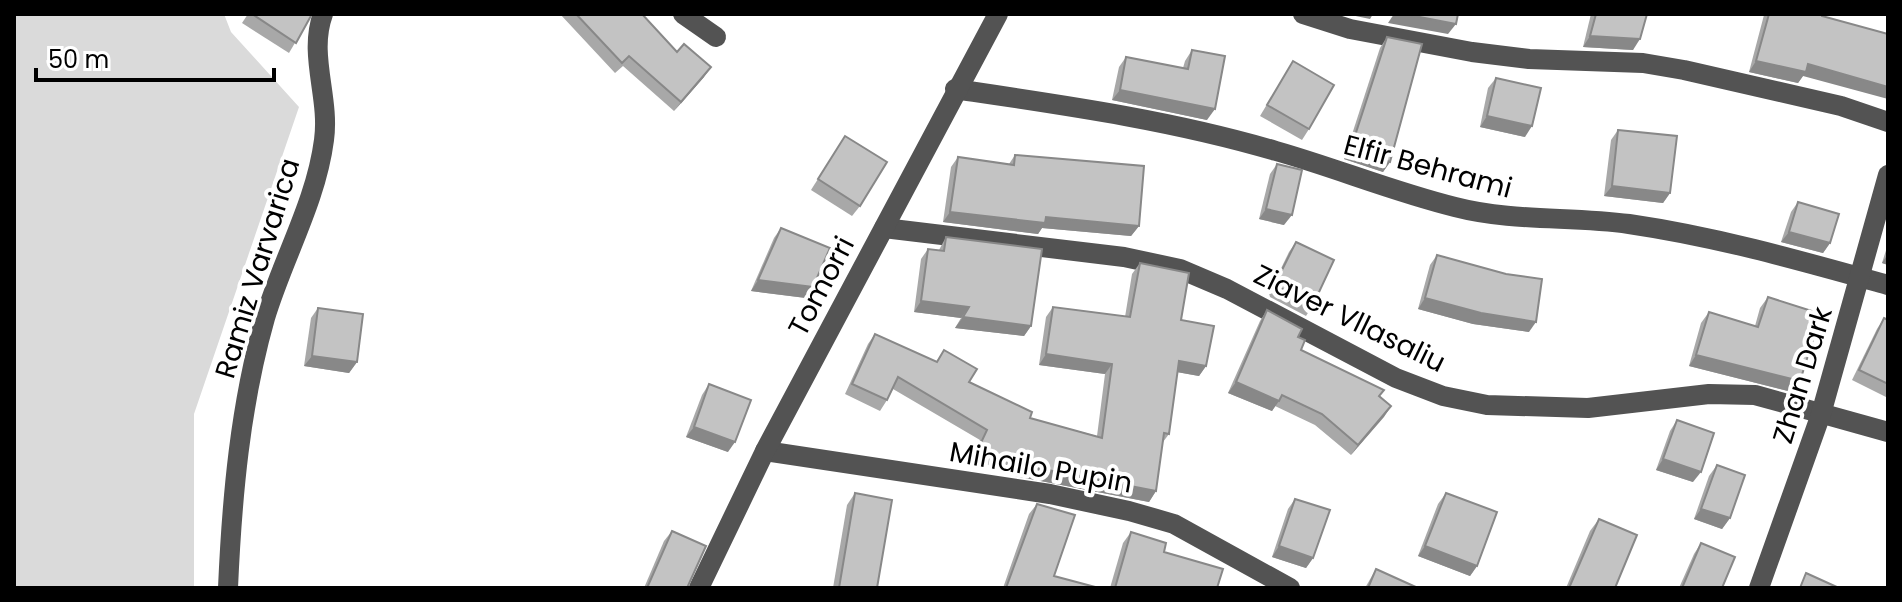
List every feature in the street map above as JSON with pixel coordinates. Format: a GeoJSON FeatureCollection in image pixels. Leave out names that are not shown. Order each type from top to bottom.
{"type":"FeatureCollection","features":[{"type":"Feature","properties":{"kind":"street","name":"Ramiz Varvarica"},"geometry":{"type":"LineString","coordinates":[[228,588],[240,430],[265,318],[316,181],[325,138],[324,95],[316,51],[323,14]]}},
{"type":"Feature","properties":{"kind":"street"},"geometry":{"type":"LineString","coordinates":[[683,14],[716,37]]}},
{"type":"Feature","properties":{"kind":"street","name":"Tomorri"},"geometry":{"type":"LineString","coordinates":[[699,588],[765,451],[955,89],[998,14]]}},
{"type":"Feature","properties":{"kind":"street"},"geometry":{"type":"LineString","coordinates":[[1303,14],[1350,29],[1472,52],[1529,59],[1643,63],[1684,70],[1841,106],[1888,122]]}},
{"type":"Feature","properties":{"kind":"street","name":"Elfir Behrami"},"geometry":{"type":"LineString","coordinates":[[955,89],[1191,129],[1277,151],[1456,207],[1510,218],[1624,224],[1689,234],[1768,251],[1888,285]]}},
{"type":"Feature","properties":{"kind":"street","name":"Zhan Dark"},"geometry":{"type":"LineString","coordinates":[[1759,588],[1821,414],[1888,175]]}},
{"type":"Feature","properties":{"kind":"street","name":"Ziaver Vllasaliu"},"geometry":{"type":"LineString","coordinates":[[884,228],[1124,257],[1180,269],[1241,295],[1396,378],[1443,396],[1487,405],[1588,408],[1709,394],[1755,395],[1888,432]]}},
{"type":"Feature","properties":{"kind":"street","name":"Mihailo Pupin"},"geometry":{"type":"LineString","coordinates":[[765,451],[1050,494],[1129,511],[1174,524],[1290,588]]}},
{"type":"Feature","properties":{"kind":"shaded area"},"geometry":{"type":"Polygon","coordinates":[[[14,14],[224,14],[231,32],[299,107],[194,414],[194,588],[14,588],[14,14]]]}},
{"type":"Feature","properties":{"kind":"building"},"geometry":{"type":"Polygon","coordinates":[[[252,14],[312,14],[296,43],[252,14]]]}},
{"type":"Feature","properties":{"kind":"building"},"geometry":{"type":"Polygon","coordinates":[[[576,14],[642,14],[677,52],[684,44],[711,67],[681,102],[629,56],[622,63],[576,14]]]}},
{"type":"Feature","properties":{"kind":"building"},"geometry":{"type":"Polygon","coordinates":[[[1404,14],[1458,14],[1456,24],[1404,14]]]}},
{"type":"Feature","properties":{"kind":"building"},"geometry":{"type":"Polygon","coordinates":[[[1596,14],[1647,14],[1640,39],[1590,36],[1596,14]]]}},
{"type":"Feature","properties":{"kind":"building"},"geometry":{"type":"Polygon","coordinates":[[[1769,14],[1822,14],[1888,34],[1888,87],[1808,64],[1806,72],[1756,61],[1769,14]]]}},
{"type":"Feature","properties":{"kind":"building"},"geometry":{"type":"Polygon","coordinates":[[[1387,37],[1422,44],[1390,162],[1351,148],[1387,37]]]}},
{"type":"Feature","properties":{"kind":"building"},"geometry":{"type":"Polygon","coordinates":[[[1192,50],[1225,56],[1215,109],[1120,90],[1126,57],[1188,69],[1192,50]]]}},
{"type":"Feature","properties":{"kind":"building"},"geometry":{"type":"Polygon","coordinates":[[[1293,61],[1334,85],[1309,129],[1267,105],[1293,61]]]}},
{"type":"Feature","properties":{"kind":"building"},"geometry":{"type":"Polygon","coordinates":[[[1496,78],[1541,88],[1532,126],[1487,116],[1496,78]]]}},
{"type":"Feature","properties":{"kind":"building"},"geometry":{"type":"Polygon","coordinates":[[[1618,130],[1677,136],[1670,193],[1612,186],[1618,130]]]}},
{"type":"Feature","properties":{"kind":"building"},"geometry":{"type":"Polygon","coordinates":[[[845,136],[887,162],[860,206],[818,179],[845,136]]]}},
{"type":"Feature","properties":{"kind":"building"},"geometry":{"type":"Polygon","coordinates":[[[1015,155],[1144,166],[1139,226],[1046,217],[1045,223],[950,212],[958,157],[1014,165],[1015,155]]]}},
{"type":"Feature","properties":{"kind":"building"},"geometry":{"type":"Polygon","coordinates":[[[1277,164],[1302,170],[1292,215],[1266,209],[1277,164]]]}},
{"type":"Feature","properties":{"kind":"building"},"geometry":{"type":"Polygon","coordinates":[[[1798,202],[1839,214],[1830,243],[1789,232],[1798,202]]]}},
{"type":"Feature","properties":{"kind":"building"},"geometry":{"type":"Polygon","coordinates":[[[781,228],[830,248],[813,287],[758,280],[781,228]]]}},
{"type":"Feature","properties":{"kind":"building"},"geometry":{"type":"Polygon","coordinates":[[[946,237],[1042,249],[1031,326],[963,317],[969,307],[921,301],[928,249],[944,251],[946,237]]]}},
{"type":"Feature","properties":{"kind":"building"},"geometry":{"type":"Polygon","coordinates":[[[1296,242],[1334,260],[1313,305],[1278,287],[1276,282],[1296,242]]]}},
{"type":"Feature","properties":{"kind":"building"},"geometry":{"type":"Polygon","coordinates":[[[1437,255],[1506,274],[1542,279],[1536,322],[1481,313],[1425,298],[1437,255]]]}},
{"type":"Feature","properties":{"kind":"building"},"geometry":{"type":"Polygon","coordinates":[[[1140,263],[1189,273],[1181,320],[1214,326],[1206,366],[1179,361],[1169,434],[1164,433],[1156,491],[1017,464],[979,447],[987,430],[898,377],[887,400],[852,384],[875,334],[937,362],[944,350],[977,369],[969,382],[1032,412],[1030,418],[1102,438],[1112,364],[1046,354],[1053,307],[1130,317],[1140,263]]]}},
{"type":"Feature","properties":{"kind":"building"},"geometry":{"type":"Polygon","coordinates":[[[1768,297],[1821,314],[1800,381],[1696,355],[1709,312],[1758,327],[1768,297]]]}},
{"type":"Feature","properties":{"kind":"building"},"geometry":{"type":"Polygon","coordinates":[[[318,308],[363,314],[357,362],[312,356],[318,308]]]}},
{"type":"Feature","properties":{"kind":"building"},"geometry":{"type":"Polygon","coordinates":[[[1267,310],[1302,329],[1298,337],[1305,340],[1301,350],[1384,390],[1379,396],[1391,406],[1358,445],[1322,414],[1282,395],[1279,401],[1236,382],[1267,310]]]}},
{"type":"Feature","properties":{"kind":"building"},"geometry":{"type":"Polygon","coordinates":[[[1884,318],[1888,320],[1888,384],[1859,370],[1884,318]]]}},
{"type":"Feature","properties":{"kind":"building"},"geometry":{"type":"Polygon","coordinates":[[[709,384],[751,400],[735,442],[694,427],[709,384]]]}},
{"type":"Feature","properties":{"kind":"building"},"geometry":{"type":"Polygon","coordinates":[[[1677,420],[1714,433],[1701,472],[1663,459],[1677,420]]]}},
{"type":"Feature","properties":{"kind":"building"},"geometry":{"type":"Polygon","coordinates":[[[1717,465],[1745,475],[1730,518],[1701,509],[1717,465]]]}},
{"type":"Feature","properties":{"kind":"building"},"geometry":{"type":"Polygon","coordinates":[[[855,493],[892,500],[877,588],[839,588],[855,493]]]}},
{"type":"Feature","properties":{"kind":"building"},"geometry":{"type":"Polygon","coordinates":[[[1446,493],[1497,512],[1477,566],[1425,546],[1446,493]]]}},
{"type":"Feature","properties":{"kind":"building"},"geometry":{"type":"Polygon","coordinates":[[[1295,499],[1330,510],[1313,558],[1279,546],[1295,499]]]}},
{"type":"Feature","properties":{"kind":"building"},"geometry":{"type":"Polygon","coordinates":[[[1037,504],[1075,515],[1054,576],[1099,588],[1006,588],[1037,504]]]}},
{"type":"Feature","properties":{"kind":"building"},"geometry":{"type":"Polygon","coordinates":[[[1599,519],[1637,535],[1615,588],[1569,588],[1599,519]]]}},
{"type":"Feature","properties":{"kind":"building"},"geometry":{"type":"Polygon","coordinates":[[[672,531],[706,546],[687,588],[647,588],[672,531]]]}},
{"type":"Feature","properties":{"kind":"building"},"geometry":{"type":"Polygon","coordinates":[[[1131,532],[1166,543],[1164,552],[1223,569],[1217,588],[1115,588],[1131,532]]]}},
{"type":"Feature","properties":{"kind":"building"},"geometry":{"type":"Polygon","coordinates":[[[1701,543],[1735,557],[1722,588],[1682,588],[1701,543]]]}},
{"type":"Feature","properties":{"kind":"building"},"geometry":{"type":"Polygon","coordinates":[[[1376,569],[1418,588],[1368,588],[1376,569]]]}},
{"type":"Feature","properties":{"kind":"building"},"geometry":{"type":"Polygon","coordinates":[[[1806,573],[1839,588],[1800,588],[1806,573]]]}}]}
